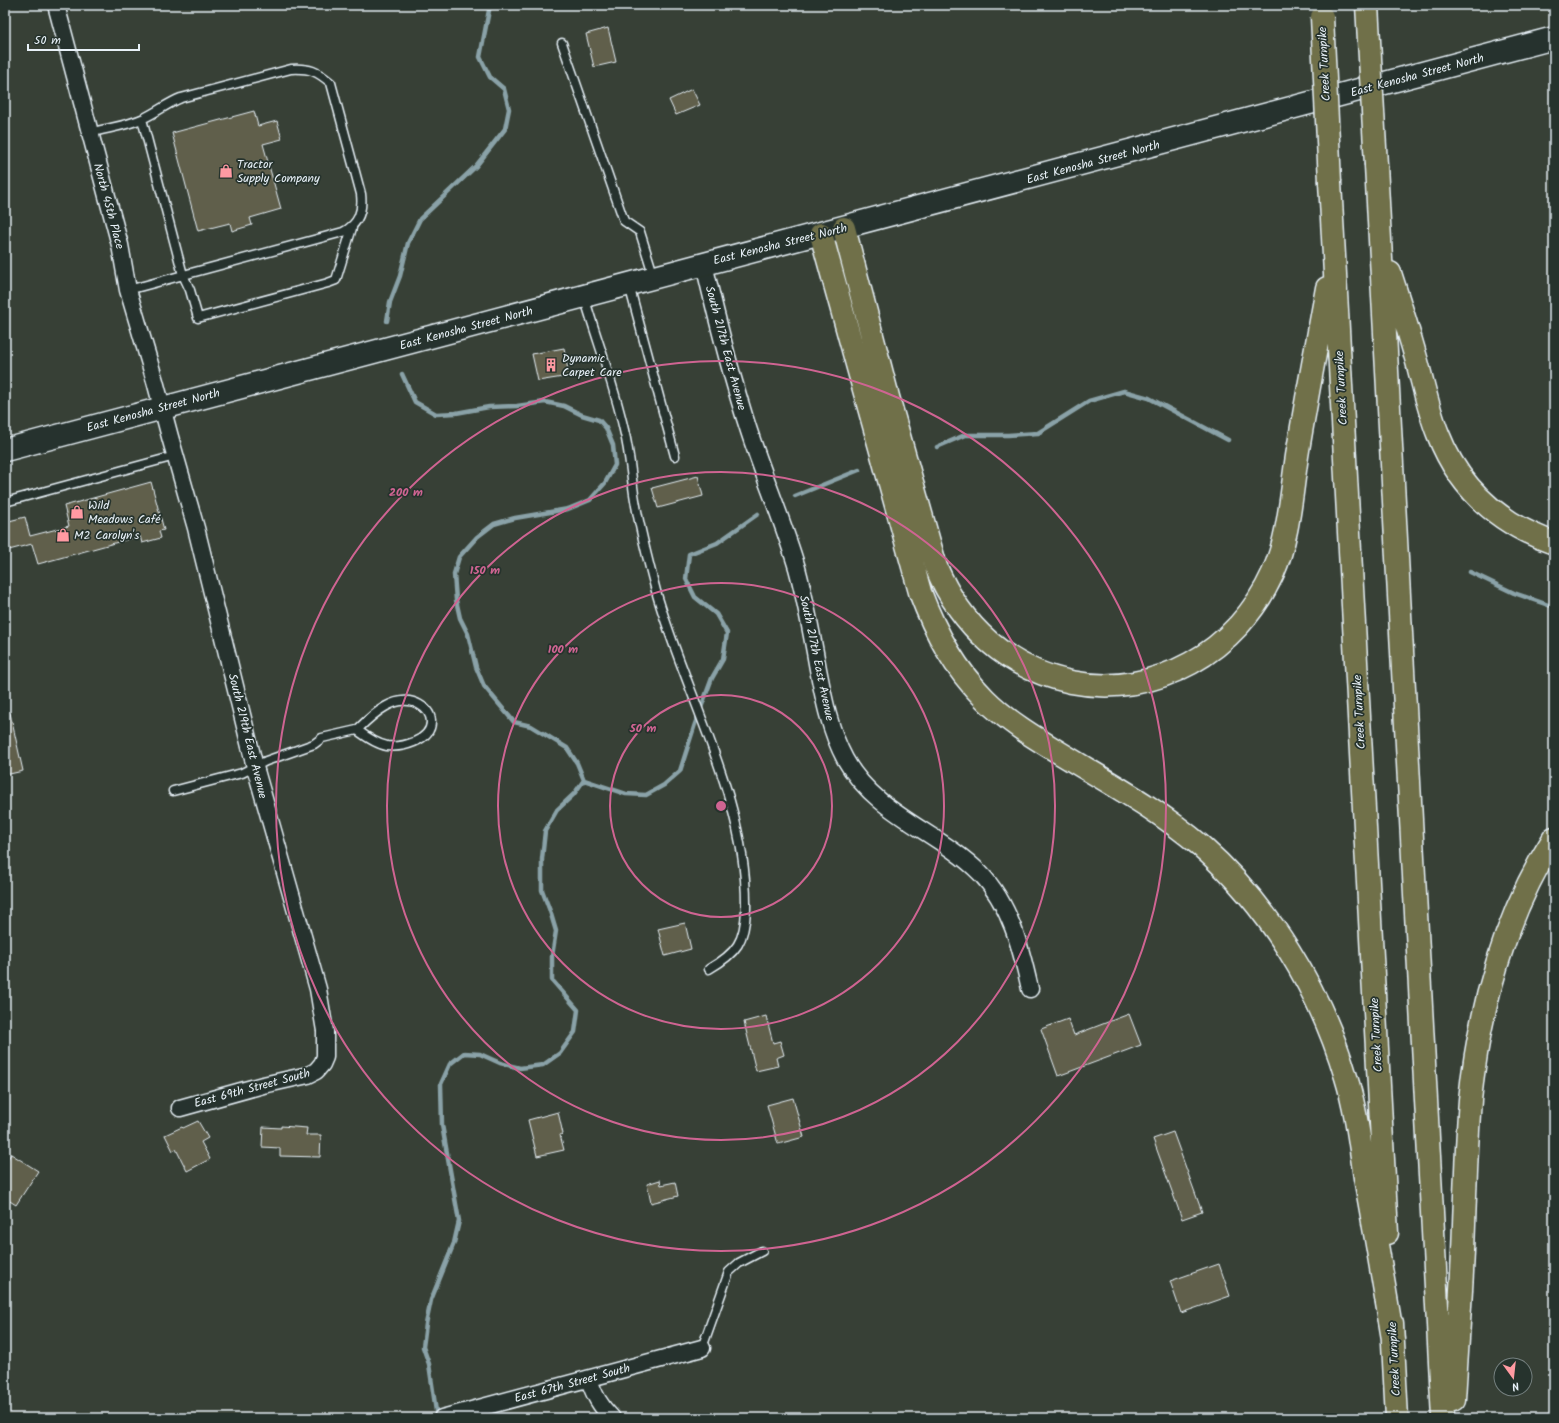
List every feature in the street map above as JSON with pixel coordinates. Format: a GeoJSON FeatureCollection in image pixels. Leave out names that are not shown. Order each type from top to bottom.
{"type":"FeatureCollection","features":[{"type":"Feature","properties":{"kind":"highway"},"geometry":{"type":"LineString","coordinates":[[1367,5],[1443,1418]]}},
{"type":"Feature","properties":{"kind":"highway","name":"Creek Turnpike"},"geometry":{"type":"LineString","coordinates":[[1321,11],[1397,1418]]}},
{"type":"Feature","properties":{"kind":"highway"},"geometry":{"type":"LineString","coordinates":[[844,228],[936,567],[944,586],[963,615],[984,638],[1011,658],[1027,667],[1057,678],[1078,683],[1104,685],[1152,679],[1184,667],[1200,658],[1215,648],[1244,621],[1266,588],[1280,555],[1334,253]]}},
{"type":"Feature","properties":{"kind":"highway"},"geometry":{"type":"LineString","coordinates":[[821,234],[920,592],[931,621],[951,656],[971,684],[986,701],[1008,719],[1031,736],[1148,806],[1201,846],[1223,868],[1260,910],[1294,958],[1312,991],[1335,1045],[1352,1098],[1393,1339]]}},
{"type":"Feature","properties":{"kind":"highway"},"geometry":{"type":"LineString","coordinates":[[1380,240],[1431,412],[1445,450],[1468,485],[1494,512],[1524,530],[1554,543]]}},
{"type":"Feature","properties":{"kind":"highway"},"geometry":{"type":"LineString","coordinates":[[1453,1418],[1463,1252],[1467,1139],[1470,1099],[1477,1048],[1492,981],[1502,948],[1531,880],[1554,838]]}},
{"type":"Feature","properties":{"kind":"main road","name":"East Kenosha Street North"},"geometry":{"type":"LineString","coordinates":[[5,450],[1554,38]]}},
{"type":"Feature","properties":{"kind":"street","name":"North 45th Place"},"geometry":{"type":"LineString","coordinates":[[56,5],[120,245],[128,290],[162,408]]}},
{"type":"Feature","properties":{"kind":"street","name":"South 217th East Avenue"},"geometry":{"type":"LineString","coordinates":[[704,264],[737,391],[796,567],[807,607],[825,703],[837,742],[856,777],[869,792],[915,826],[964,859],[985,880],[1001,903],[1013,926],[1020,945],[1030,989]]}},
{"type":"Feature","properties":{"kind":"street","name":"South 219th East Avenue"},"geometry":{"type":"LineString","coordinates":[[162,408],[200,544],[255,766],[318,989],[326,1046],[326,1057],[322,1064]]}},
{"type":"Feature","properties":{"kind":"street","name":"East 69th Street South"},"geometry":{"type":"LineString","coordinates":[[180,1108],[263,1085],[308,1075],[316,1071],[322,1064]]}},
{"type":"Feature","properties":{"kind":"street","name":"East 67th Street South"},"geometry":{"type":"LineString","coordinates":[[443,1418],[702,1348]]}},
{"type":"Feature","properties":{"kind":"street"},"geometry":{"type":"LineString","coordinates":[[589,1379],[594,1395],[600,1405],[612,1418]]}},
{"type":"Feature","properties":{"kind":"lane"},"geometry":{"type":"LineString","coordinates":[[562,43],[624,221],[640,232],[654,278]]}},
{"type":"Feature","properties":{"kind":"lane"},"geometry":{"type":"LineString","coordinates":[[90,133],[142,119],[161,110],[171,102],[182,98],[291,69],[305,68],[320,74],[331,83],[363,206],[352,228],[336,280],[198,318],[190,290],[183,275],[142,119]]}},
{"type":"Feature","properties":{"kind":"lane"},"geometry":{"type":"LineString","coordinates":[[128,290],[343,232],[352,228]]}},
{"type":"Feature","properties":{"kind":"lane"},"geometry":{"type":"LineString","coordinates":[[628,284],[675,456]]}},
{"type":"Feature","properties":{"kind":"lane"},"geometry":{"type":"LineString","coordinates":[[584,296],[624,429],[635,501],[657,591],[710,742],[740,840],[744,867],[746,909],[744,929],[733,953],[709,969]]}},
{"type":"Feature","properties":{"kind":"lane"},"geometry":{"type":"LineString","coordinates":[[5,502],[175,456]]}},
{"type":"Feature","properties":{"kind":"lane"},"geometry":{"type":"LineString","coordinates":[[173,791],[242,773],[255,766],[314,744],[322,738],[357,730],[371,716],[386,705],[404,701],[418,703],[428,710],[430,715],[430,727],[420,740],[399,746],[386,746],[370,739],[357,730]]}},
{"type":"Feature","properties":{"kind":"lane"},"geometry":{"type":"LineString","coordinates":[[702,1348],[729,1272],[739,1263],[762,1251]]}},
{"type":"Feature","properties":{"kind":"building"},"geometry":{"type":"Polygon","coordinates":[[[608,28],[616,62],[594,67],[586,34],[608,28]]]}},
{"type":"Feature","properties":{"kind":"building"},"geometry":{"type":"Polygon","coordinates":[[[692,89],[700,105],[676,115],[669,100],[692,89]]]}},
{"type":"Feature","properties":{"kind":"building","name":"Tractor Supply Company"},"geometry":{"type":"Polygon","coordinates":[[[254,111],[258,126],[277,121],[282,139],[263,144],[281,209],[250,218],[252,225],[232,231],[230,223],[198,231],[172,133],[254,111]]]}},
{"type":"Feature","properties":{"kind":"building","name":"Dynamic Carpet Care"},"geometry":{"type":"Polygon","coordinates":[[[564,348],[569,376],[538,381],[532,354],[564,348]]]}},
{"type":"Feature","properties":{"kind":"building"},"geometry":{"type":"Polygon","coordinates":[[[698,476],[703,496],[658,508],[652,488],[698,476]]]}},
{"type":"Feature","properties":{"kind":"building"},"geometry":{"type":"Polygon","coordinates":[[[151,482],[164,530],[159,531],[161,538],[142,543],[140,536],[38,564],[32,544],[5,551],[5,522],[25,517],[30,536],[69,526],[64,506],[151,482]]]}},
{"type":"Feature","properties":{"kind":"building"},"geometry":{"type":"Polygon","coordinates":[[[10,713],[23,771],[5,775],[5,714],[10,713]]]}},
{"type":"Feature","properties":{"kind":"building"},"geometry":{"type":"Polygon","coordinates":[[[685,923],[691,949],[665,956],[658,929],[685,923]]]}},
{"type":"Feature","properties":{"kind":"building"},"geometry":{"type":"Polygon","coordinates":[[[1129,1014],[1141,1045],[1058,1076],[1041,1029],[1068,1019],[1074,1035],[1129,1014]]]}},
{"type":"Feature","properties":{"kind":"building"},"geometry":{"type":"Polygon","coordinates":[[[766,1016],[773,1043],[780,1041],[784,1055],[776,1058],[778,1066],[756,1071],[744,1022],[766,1016]]]}},
{"type":"Feature","properties":{"kind":"building"},"geometry":{"type":"Polygon","coordinates":[[[793,1098],[804,1137],[778,1144],[767,1105],[793,1098]]]}},
{"type":"Feature","properties":{"kind":"building"},"geometry":{"type":"Polygon","coordinates":[[[558,1112],[563,1134],[560,1135],[564,1150],[537,1156],[528,1120],[558,1112]]]}},
{"type":"Feature","properties":{"kind":"building"},"geometry":{"type":"Polygon","coordinates":[[[198,1121],[208,1138],[201,1142],[210,1159],[187,1171],[176,1149],[173,1151],[165,1135],[198,1121]]]}},
{"type":"Feature","properties":{"kind":"building"},"geometry":{"type":"Polygon","coordinates":[[[281,1126],[307,1128],[306,1135],[321,1135],[320,1157],[280,1156],[280,1148],[262,1147],[263,1127],[281,1128],[281,1126]]]}},
{"type":"Feature","properties":{"kind":"building"},"geometry":{"type":"Polygon","coordinates":[[[1173,1132],[1202,1212],[1182,1219],[1153,1139],[1173,1132]]]}},
{"type":"Feature","properties":{"kind":"building"},"geometry":{"type":"Polygon","coordinates":[[[11,1154],[38,1171],[16,1205],[5,1198],[5,1163],[11,1154]]]}},
{"type":"Feature","properties":{"kind":"building"},"geometry":{"type":"Polygon","coordinates":[[[660,1180],[661,1185],[675,1182],[678,1196],[651,1203],[647,1184],[660,1180]]]}},
{"type":"Feature","properties":{"kind":"building"},"geometry":{"type":"Polygon","coordinates":[[[1219,1264],[1230,1296],[1181,1313],[1170,1281],[1219,1264]]]}},
{"type":"Feature","properties":{"kind":"waterway"},"geometry":{"type":"LineString","coordinates":[[387,321],[390,302],[400,276],[408,243],[420,219],[476,166],[505,129],[509,109],[504,89],[490,77],[480,57],[490,5]]}},
{"type":"Feature","properties":{"kind":"waterway"},"geometry":{"type":"LineString","coordinates":[[402,374],[415,402],[436,414],[545,402],[564,406],[582,415],[599,420],[606,428],[613,445],[615,465],[605,483],[590,500],[568,509],[515,518],[494,524],[477,537],[459,557],[454,574],[456,600],[460,618],[468,634],[476,667],[484,686],[514,722],[531,726],[567,748],[577,763],[584,780],[626,794],[646,795],[664,785],[680,771],[712,678],[723,659],[727,633],[716,614],[695,597],[686,579],[689,554],[717,543],[758,514]]}},
{"type":"Feature","properties":{"kind":"waterway"},"geometry":{"type":"LineString","coordinates":[[937,447],[965,435],[1038,433],[1089,401],[1124,391],[1149,398],[1228,440]]}},
{"type":"Feature","properties":{"kind":"waterway"},"geometry":{"type":"LineString","coordinates":[[795,496],[859,470]]}},
{"type":"Feature","properties":{"kind":"waterway"},"geometry":{"type":"LineString","coordinates":[[1470,572],[1514,593],[1554,607]]}},
{"type":"Feature","properties":{"kind":"waterway"},"geometry":{"type":"LineString","coordinates":[[437,1418],[429,1364],[423,1347],[431,1300],[454,1243],[459,1221],[442,1125],[441,1084],[450,1064],[464,1053],[480,1054],[500,1063],[520,1068],[543,1065],[560,1053],[575,1032],[578,1010],[552,980],[552,956],[556,931],[542,890],[542,859],[545,831],[557,810],[574,794],[584,780]]}},
{"type":"Feature","properties":{"kind":"place","name":"Tractor Supply Company"},"geometry":{"type":"Point","coordinates":[226,171]}},
{"type":"Feature","properties":{"kind":"place","name":"Dynamic Carpet Care"},"geometry":{"type":"Point","coordinates":[551,365]}},
{"type":"Feature","properties":{"kind":"place","name":"Wild Meadows Café"},"geometry":{"type":"Point","coordinates":[77,512]}},
{"type":"Feature","properties":{"kind":"place","name":"M2 Carolyn's"},"geometry":{"type":"Point","coordinates":[63,535]}}]}
